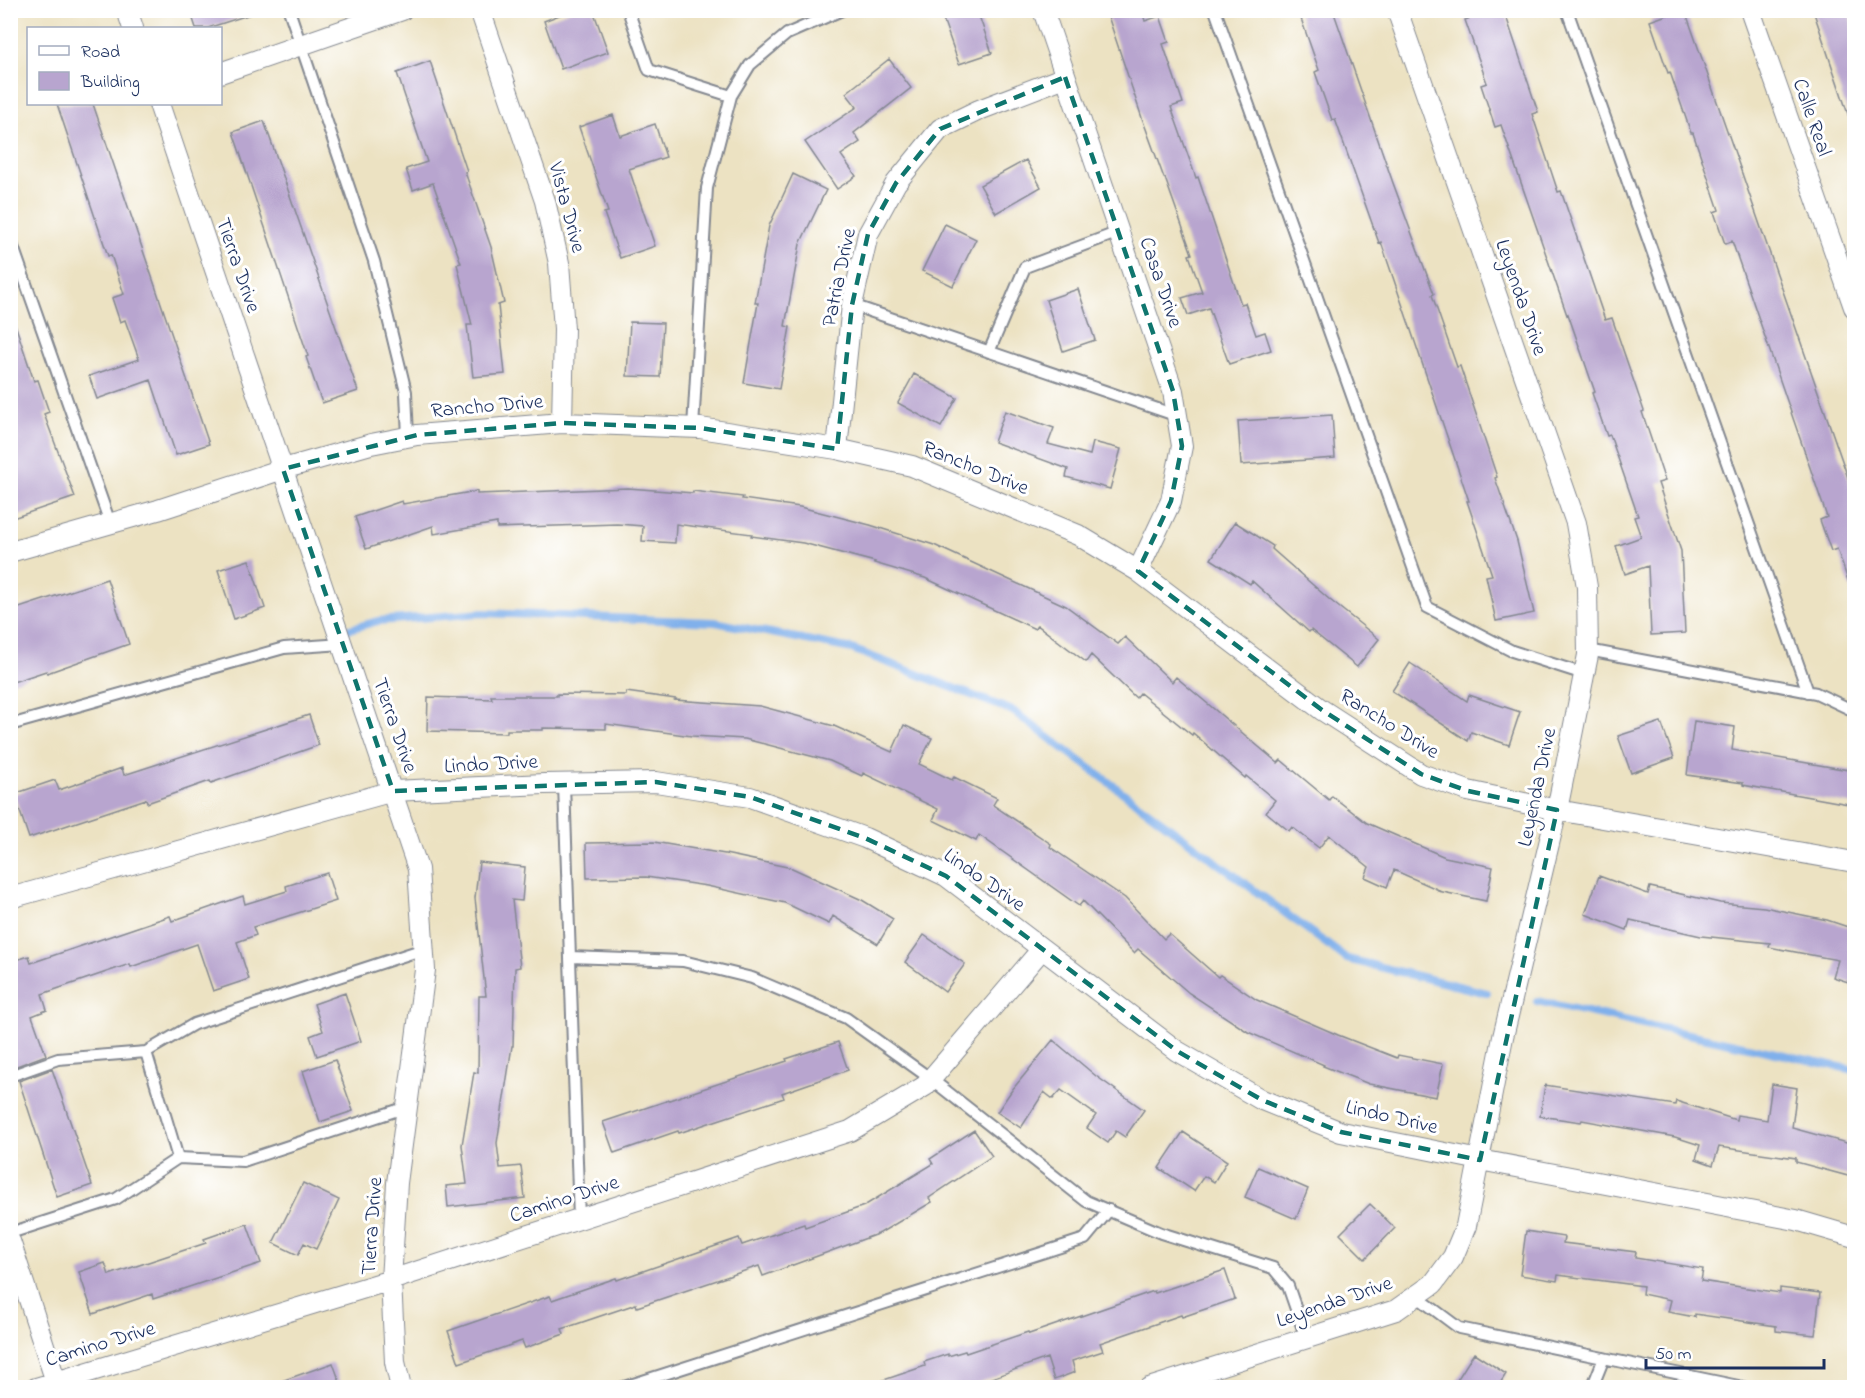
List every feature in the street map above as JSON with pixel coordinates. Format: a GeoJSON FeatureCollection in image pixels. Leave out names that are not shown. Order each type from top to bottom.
{"type":"FeatureCollection","features":[{"type":"Feature","properties":{"kind":"street"},"geometry":{"type":"LineString","coordinates":[[127,10],[133,27]]}},
{"type":"Feature","properties":{"kind":"street"},"geometry":{"type":"LineString","coordinates":[[222,73],[402,10]]}},
{"type":"Feature","properties":{"kind":"street","name":"Vista Drive"},"geometry":{"type":"LineString","coordinates":[[480,10],[545,201],[559,263],[564,329],[562,423]]}},
{"type":"Feature","properties":{"kind":"street","name":"Casa Drive"},"geometry":{"type":"LineString","coordinates":[[1043,10],[1173,391],[1178,417],[1182,446],[1171,501],[1138,571]]}},
{"type":"Feature","properties":{"kind":"street","name":"Leyenda Drive"},"geometry":{"type":"LineString","coordinates":[[1149,1388],[1396,1310],[1433,1284],[1453,1257],[1466,1226],[1503,1037],[1557,810],[1584,674],[1588,650],[1587,587],[1576,523],[1397,10]]}},
{"type":"Feature","properties":{"kind":"street","name":"Calle Real"},"geometry":{"type":"LineString","coordinates":[[1750,10],[1854,307]]}},
{"type":"Feature","properties":{"kind":"street","name":"Patria Drive"},"geometry":{"type":"LineString","coordinates":[[837,449],[852,305],[868,234],[896,183],[940,129],[979,110],[1065,76]]}},
{"type":"Feature","properties":{"kind":"street","name":"Tierra Drive"},"geometry":{"type":"LineString","coordinates":[[159,105],[418,869],[425,970],[397,1184],[391,1280],[395,1362],[401,1388]]}},
{"type":"Feature","properties":{"kind":"street","name":"Rancho Drive"},"geometry":{"type":"LineString","coordinates":[[10,552],[158,510],[371,444],[408,437],[562,423],[693,428],[837,449],[912,466],[1078,535],[1138,571],[1322,710],[1421,774],[1468,791],[1557,810],[1854,862]]}},
{"type":"Feature","properties":{"kind":"street","name":"Lindo Drive"},"geometry":{"type":"LineString","coordinates":[[10,898],[393,791],[656,782],[750,797],[865,838],[946,876],[1177,1051],[1262,1100],[1341,1132],[1796,1220],[1854,1237]]}},
{"type":"Feature","properties":{"kind":"street","name":"Camino Drive"},"geometry":{"type":"LineString","coordinates":[[36,1388],[391,1280],[850,1131],[925,1086],[1042,949]]}},
{"type":"Feature","properties":{"kind":"street"},"geometry":{"type":"LineString","coordinates":[[10,1241],[56,1382]]}},
{"type":"Feature","properties":{"kind":"lane"},"geometry":{"type":"LineString","coordinates":[[289,10],[374,261],[406,392],[408,437]]}},
{"type":"Feature","properties":{"kind":"lane"},"geometry":{"type":"LineString","coordinates":[[628,10],[649,69],[731,96]]}},
{"type":"Feature","properties":{"kind":"lane"},"geometry":{"type":"LineString","coordinates":[[693,428],[707,188],[731,96],[750,65],[787,34],[842,10]]}},
{"type":"Feature","properties":{"kind":"lane"},"geometry":{"type":"LineString","coordinates":[[1215,10],[1428,607],[1512,651],[1584,674]]}},
{"type":"Feature","properties":{"kind":"lane"},"geometry":{"type":"LineString","coordinates":[[1567,10],[1808,692]]}},
{"type":"Feature","properties":{"kind":"lane"},"geometry":{"type":"LineString","coordinates":[[989,352],[1025,267],[1119,232]]}},
{"type":"Feature","properties":{"kind":"lane"},"geometry":{"type":"LineString","coordinates":[[10,238],[110,523]]}},
{"type":"Feature","properties":{"kind":"lane"},"geometry":{"type":"LineString","coordinates":[[852,305],[1178,417]]}},
{"type":"Feature","properties":{"kind":"lane"},"geometry":{"type":"LineString","coordinates":[[10,725],[284,648],[343,644]]}},
{"type":"Feature","properties":{"kind":"lane"},"geometry":{"type":"LineString","coordinates":[[1588,650],[1816,693],[1854,711]]}},
{"type":"Feature","properties":{"kind":"lane"},"geometry":{"type":"LineString","coordinates":[[564,784],[579,1219]]}},
{"type":"Feature","properties":{"kind":"lane"},"geometry":{"type":"LineString","coordinates":[[10,1076],[58,1059],[146,1052],[194,1024],[424,949]]}},
{"type":"Feature","properties":{"kind":"lane"},"geometry":{"type":"LineString","coordinates":[[570,957],[683,961],[752,978],[846,1018],[931,1079],[1086,1201],[1161,1233],[1273,1268],[1288,1286],[1306,1338]]}},
{"type":"Feature","properties":{"kind":"lane"},"geometry":{"type":"LineString","coordinates":[[146,1052],[178,1158]]}},
{"type":"Feature","properties":{"kind":"lane"},"geometry":{"type":"LineString","coordinates":[[10,1233],[116,1199],[178,1158],[243,1161],[407,1107]]}},
{"type":"Feature","properties":{"kind":"lane"},"geometry":{"type":"LineString","coordinates":[[621,1388],[1085,1239],[1109,1210]]}},
{"type":"Feature","properties":{"kind":"lane"},"geometry":{"type":"LineString","coordinates":[[1416,1296],[1459,1328],[1748,1388]]}},
{"type":"Feature","properties":{"kind":"lane"},"geometry":{"type":"LineString","coordinates":[[1592,1388],[1604,1358]]}},
{"type":"Feature","properties":{"kind":"highlighted area"},"geometry":{"type":"Polygon","coordinates":[[[1065,77],[1173,391],[1182,446],[1171,501],[1138,571],[1322,710],[1421,774],[1468,791],[1557,810],[1480,1160],[1341,1132],[1262,1100],[1177,1051],[946,876],[865,838],[750,797],[656,782],[393,791],[283,469],[417,435],[562,423],[700,428],[837,449],[852,305],[868,234],[896,183],[940,129],[1065,77]]]}},
{"type":"Feature","properties":{"kind":"building"},"geometry":{"type":"Polygon","coordinates":[[[190,10],[250,10],[251,14],[211,27],[196,27],[190,10]]]}},
{"type":"Feature","properties":{"kind":"building"},"geometry":{"type":"Polygon","coordinates":[[[572,10],[593,10],[608,52],[561,69],[544,21],[572,10]]]}},
{"type":"Feature","properties":{"kind":"building"},"geometry":{"type":"Polygon","coordinates":[[[958,10],[977,10],[992,53],[959,64],[942,16],[958,10]]]}},
{"type":"Feature","properties":{"kind":"building"},"geometry":{"type":"Polygon","coordinates":[[[1106,10],[1142,10],[1145,21],[1160,16],[1169,42],[1163,44],[1183,103],[1171,107],[1196,178],[1198,177],[1241,304],[1245,303],[1256,335],[1265,332],[1271,350],[1229,364],[1209,308],[1188,315],[1182,298],[1202,292],[1189,255],[1192,254],[1142,118],[1106,10]]]}},
{"type":"Feature","properties":{"kind":"building"},"geometry":{"type":"Polygon","coordinates":[[[1298,10],[1333,10],[1434,294],[1432,295],[1457,367],[1460,366],[1497,477],[1495,478],[1517,541],[1534,613],[1496,621],[1486,576],[1492,575],[1467,501],[1469,501],[1381,242],[1379,243],[1335,119],[1332,120],[1315,72],[1319,70],[1298,10]]]}},
{"type":"Feature","properties":{"kind":"building"},"geometry":{"type":"Polygon","coordinates":[[[1493,10],[1504,10],[1538,112],[1532,114],[1558,192],[1561,191],[1605,320],[1612,318],[1644,411],[1642,412],[1665,481],[1658,483],[1681,551],[1685,633],[1651,635],[1648,566],[1625,574],[1616,546],[1641,537],[1634,517],[1638,516],[1610,435],[1607,436],[1592,393],[1595,392],[1501,125],[1495,127],[1481,85],[1487,83],[1465,20],[1493,10]]]}},
{"type":"Feature","properties":{"kind":"building"},"geometry":{"type":"Polygon","coordinates":[[[1685,10],[1854,495],[1854,589],[1851,589],[1837,549],[1831,551],[1820,520],[1827,517],[1732,241],[1725,244],[1714,212],[1719,210],[1693,133],[1691,133],[1650,21],[1685,10]]]}},
{"type":"Feature","properties":{"kind":"building"},"geometry":{"type":"Polygon","coordinates":[[[1813,10],[1848,10],[1854,30],[1854,122],[1851,123],[1813,10]]]}},
{"type":"Feature","properties":{"kind":"building"},"geometry":{"type":"Polygon","coordinates":[[[889,59],[911,88],[854,133],[860,142],[841,155],[856,176],[837,189],[805,142],[857,107],[846,93],[889,59]]]}},
{"type":"Feature","properties":{"kind":"building"},"geometry":{"type":"Polygon","coordinates":[[[430,61],[491,247],[504,303],[498,305],[505,374],[473,377],[467,325],[472,325],[457,264],[461,263],[433,183],[413,190],[406,169],[427,162],[397,73],[430,61]]]}},
{"type":"Feature","properties":{"kind":"building"},"geometry":{"type":"Polygon","coordinates":[[[57,105],[93,105],[209,444],[176,455],[151,380],[97,399],[89,376],[139,359],[125,320],[120,322],[112,298],[124,294],[111,255],[108,256],[57,105]]]}},
{"type":"Feature","properties":{"kind":"building"},"geometry":{"type":"Polygon","coordinates":[[[613,115],[620,136],[655,124],[666,157],[629,169],[655,246],[620,258],[604,213],[608,212],[579,127],[613,115]]]}},
{"type":"Feature","properties":{"kind":"building"},"geometry":{"type":"Polygon","coordinates":[[[264,121],[358,391],[322,403],[233,132],[264,121]]]}},
{"type":"Feature","properties":{"kind":"building"},"geometry":{"type":"Polygon","coordinates":[[[1026,160],[1041,187],[996,213],[980,185],[1026,160]]]}},
{"type":"Feature","properties":{"kind":"building"},"geometry":{"type":"Polygon","coordinates":[[[793,174],[826,190],[800,244],[785,326],[790,327],[779,389],[744,383],[769,226],[793,174]]]}},
{"type":"Feature","properties":{"kind":"building"},"geometry":{"type":"Polygon","coordinates":[[[945,224],[976,239],[953,286],[922,271],[945,224]]]}},
{"type":"Feature","properties":{"kind":"building"},"geometry":{"type":"Polygon","coordinates":[[[1078,289],[1095,340],[1063,351],[1046,300],[1078,289]]]}},
{"type":"Feature","properties":{"kind":"building"},"geometry":{"type":"Polygon","coordinates":[[[10,321],[14,321],[34,381],[38,380],[49,412],[44,414],[75,497],[10,519],[10,321]]]}},
{"type":"Feature","properties":{"kind":"building"},"geometry":{"type":"Polygon","coordinates":[[[630,322],[663,323],[660,377],[627,376],[630,322]]]}},
{"type":"Feature","properties":{"kind":"building"},"geometry":{"type":"Polygon","coordinates":[[[914,374],[957,398],[941,427],[898,403],[914,374]]]}},
{"type":"Feature","properties":{"kind":"building"},"geometry":{"type":"Polygon","coordinates":[[[1005,411],[1054,428],[1048,444],[1090,455],[1093,442],[1121,449],[1110,489],[1066,477],[1068,469],[994,442],[1005,411]]]}},
{"type":"Feature","properties":{"kind":"building"},"geometry":{"type":"Polygon","coordinates":[[[1332,415],[1335,458],[1241,465],[1238,421],[1332,415]]]}},
{"type":"Feature","properties":{"kind":"building"},"geometry":{"type":"Polygon","coordinates":[[[628,488],[693,493],[693,491],[743,497],[742,499],[800,507],[870,525],[934,545],[1066,606],[1118,644],[1125,637],[1172,682],[1176,677],[1278,763],[1281,760],[1329,800],[1332,796],[1367,823],[1445,857],[1493,867],[1486,901],[1438,891],[1394,870],[1387,887],[1365,877],[1369,867],[1329,835],[1319,848],[1292,827],[1289,831],[1266,812],[1275,800],[1140,693],[1136,698],[1091,655],[1086,662],[1037,625],[1035,629],[925,578],[803,543],[676,524],[675,543],[642,541],[643,526],[617,524],[497,528],[497,523],[434,534],[433,526],[366,549],[355,517],[402,501],[403,504],[477,491],[477,494],[628,488]]]}},
{"type":"Feature","properties":{"kind":"building"},"geometry":{"type":"Polygon","coordinates":[[[1235,522],[1273,546],[1272,549],[1330,600],[1379,639],[1357,667],[1311,630],[1309,632],[1252,581],[1250,584],[1211,559],[1235,522]]]}},
{"type":"Feature","properties":{"kind":"building"},"geometry":{"type":"Polygon","coordinates":[[[249,560],[265,608],[234,619],[218,570],[249,560]]]}},
{"type":"Feature","properties":{"kind":"building"},"geometry":{"type":"Polygon","coordinates":[[[107,579],[129,644],[47,673],[46,671],[10,683],[10,611],[107,579]]]}},
{"type":"Feature","properties":{"kind":"building"},"geometry":{"type":"Polygon","coordinates":[[[1410,663],[1467,701],[1469,695],[1520,712],[1509,745],[1471,732],[1468,741],[1392,691],[1410,663]]]}},
{"type":"Feature","properties":{"kind":"building"},"geometry":{"type":"Polygon","coordinates":[[[626,692],[675,700],[760,706],[834,726],[892,752],[904,725],[932,738],[919,764],[952,780],[954,777],[997,798],[993,805],[1125,898],[1164,939],[1169,934],[1218,977],[1220,975],[1257,1000],[1397,1058],[1398,1055],[1443,1064],[1436,1097],[1369,1084],[1248,1032],[1189,993],[1138,949],[1134,953],[1083,901],[1079,906],[979,835],[976,841],[933,820],[938,809],[863,773],[862,776],[830,761],[745,739],[692,736],[606,724],[606,729],[543,728],[543,730],[507,730],[507,733],[427,731],[428,697],[492,699],[491,696],[626,695],[626,692]]]}},
{"type":"Feature","properties":{"kind":"building"},"geometry":{"type":"Polygon","coordinates":[[[309,715],[319,745],[211,783],[210,781],[147,803],[146,799],[29,838],[14,794],[55,780],[59,790],[122,768],[124,775],[309,715]]]}},
{"type":"Feature","properties":{"kind":"building"},"geometry":{"type":"Polygon","coordinates":[[[1694,721],[1735,727],[1732,750],[1854,771],[1854,805],[1743,785],[1743,783],[1687,775],[1694,721]]]}},
{"type":"Feature","properties":{"kind":"building"},"geometry":{"type":"Polygon","coordinates":[[[1661,722],[1674,758],[1631,773],[1618,736],[1661,722]]]}},
{"type":"Feature","properties":{"kind":"building"},"geometry":{"type":"Polygon","coordinates":[[[654,842],[792,868],[862,900],[893,919],[878,944],[833,916],[829,924],[785,903],[707,886],[646,877],[587,878],[586,843],[654,842]]]}},
{"type":"Feature","properties":{"kind":"building"},"geometry":{"type":"Polygon","coordinates":[[[479,862],[525,867],[522,901],[512,900],[520,967],[515,968],[513,1046],[497,1143],[500,1168],[521,1166],[525,1198],[448,1207],[446,1186],[467,1184],[462,1145],[474,1072],[478,1073],[479,996],[486,996],[475,898],[479,862]]]}},
{"type":"Feature","properties":{"kind":"building"},"geometry":{"type":"Polygon","coordinates":[[[327,873],[336,901],[253,927],[256,935],[237,942],[249,979],[213,991],[197,944],[42,994],[47,1010],[32,1016],[46,1055],[14,1067],[10,1057],[10,962],[29,956],[31,963],[170,916],[172,921],[243,896],[245,904],[287,891],[286,886],[327,873]]]}},
{"type":"Feature","properties":{"kind":"building"},"geometry":{"type":"Polygon","coordinates":[[[1599,876],[1648,894],[1650,887],[1720,903],[1764,907],[1827,920],[1848,927],[1850,921],[1854,921],[1854,984],[1833,977],[1838,960],[1769,947],[1770,943],[1701,936],[1630,920],[1627,930],[1585,914],[1599,876]]]}},
{"type":"Feature","properties":{"kind":"building"},"geometry":{"type":"Polygon","coordinates":[[[924,935],[965,964],[945,992],[905,962],[924,935]]]}},
{"type":"Feature","properties":{"kind":"building"},"geometry":{"type":"Polygon","coordinates":[[[345,993],[361,1041],[317,1056],[310,1036],[323,1031],[314,1004],[345,993]]]}},
{"type":"Feature","properties":{"kind":"building"},"geometry":{"type":"Polygon","coordinates":[[[1053,1040],[1096,1076],[1144,1110],[1125,1137],[1116,1131],[1108,1143],[1087,1128],[1096,1115],[1061,1090],[1053,1099],[1044,1092],[1021,1128],[997,1112],[1053,1040]]]}},
{"type":"Feature","properties":{"kind":"building"},"geometry":{"type":"Polygon","coordinates":[[[838,1042],[848,1070],[782,1093],[784,1098],[614,1153],[603,1122],[838,1042]]]}},
{"type":"Feature","properties":{"kind":"building"},"geometry":{"type":"Polygon","coordinates":[[[335,1060],[353,1111],[320,1122],[303,1071],[335,1060]]]}},
{"type":"Feature","properties":{"kind":"building"},"geometry":{"type":"Polygon","coordinates":[[[52,1069],[92,1185],[57,1197],[19,1081],[52,1069]]]}},
{"type":"Feature","properties":{"kind":"building"},"geometry":{"type":"Polygon","coordinates":[[[1772,1084],[1797,1088],[1792,1128],[1854,1145],[1848,1176],[1796,1162],[1796,1158],[1719,1147],[1713,1165],[1696,1159],[1700,1145],[1675,1137],[1582,1120],[1581,1122],[1540,1116],[1545,1085],[1675,1105],[1676,1101],[1736,1120],[1737,1115],[1767,1120],[1772,1084]]]}},
{"type":"Feature","properties":{"kind":"building"},"geometry":{"type":"Polygon","coordinates":[[[974,1130],[992,1156],[929,1198],[932,1202],[880,1233],[763,1276],[759,1266],[637,1307],[636,1304],[562,1329],[564,1334],[525,1348],[522,1341],[459,1363],[448,1331],[550,1296],[552,1300],[616,1278],[617,1280],[739,1238],[742,1245],[804,1224],[805,1227],[864,1206],[933,1164],[930,1159],[974,1130]]]}},
{"type":"Feature","properties":{"kind":"building"},"geometry":{"type":"Polygon","coordinates":[[[1183,1132],[1227,1161],[1214,1182],[1204,1176],[1194,1191],[1159,1168],[1183,1132]]]}},
{"type":"Feature","properties":{"kind":"building"},"geometry":{"type":"Polygon","coordinates":[[[1258,1167],[1308,1189],[1296,1219],[1245,1197],[1258,1167]]]}},
{"type":"Feature","properties":{"kind":"building"},"geometry":{"type":"Polygon","coordinates":[[[303,1183],[339,1200],[316,1249],[304,1243],[298,1255],[273,1243],[303,1183]]]}},
{"type":"Feature","properties":{"kind":"building"},"geometry":{"type":"Polygon","coordinates":[[[1370,1204],[1395,1228],[1365,1259],[1340,1234],[1370,1204]]]}},
{"type":"Feature","properties":{"kind":"building"},"geometry":{"type":"Polygon","coordinates":[[[247,1224],[261,1263],[153,1299],[152,1294],[93,1314],[79,1272],[105,1263],[109,1275],[206,1243],[204,1239],[247,1224]]]}},
{"type":"Feature","properties":{"kind":"building"},"geometry":{"type":"Polygon","coordinates":[[[1526,1231],[1564,1237],[1563,1243],[1636,1252],[1635,1258],[1703,1269],[1701,1281],[1780,1293],[1780,1288],[1820,1293],[1815,1335],[1776,1331],[1776,1326],[1668,1312],[1671,1300],[1642,1294],[1643,1286],[1558,1275],[1557,1281],[1520,1275],[1526,1231]]]}},
{"type":"Feature","properties":{"kind":"building"},"geometry":{"type":"Polygon","coordinates":[[[1225,1270],[1235,1299],[1100,1343],[1103,1351],[1072,1361],[1075,1372],[1054,1380],[1047,1358],[964,1388],[872,1388],[872,1384],[925,1366],[924,1362],[948,1354],[948,1356],[965,1351],[966,1353],[1028,1332],[1029,1334],[1154,1291],[1155,1293],[1225,1270]]]}},
{"type":"Feature","properties":{"kind":"building"},"geometry":{"type":"Polygon","coordinates":[[[1474,1353],[1506,1374],[1497,1388],[1452,1388],[1474,1353]]]}},
{"type":"Feature","properties":{"kind":"building"},"geometry":{"type":"Polygon","coordinates":[[[333,1363],[342,1388],[273,1388],[273,1384],[333,1363]]]}},
{"type":"Feature","properties":{"kind":"waterway"},"geometry":{"type":"LineString","coordinates":[[339,632],[378,621],[483,613],[715,622],[852,649],[1013,711],[1347,959],[1487,993]]}},
{"type":"Feature","properties":{"kind":"waterway"},"geometry":{"type":"LineString","coordinates":[[1537,1001],[1854,1070]]}}]}
